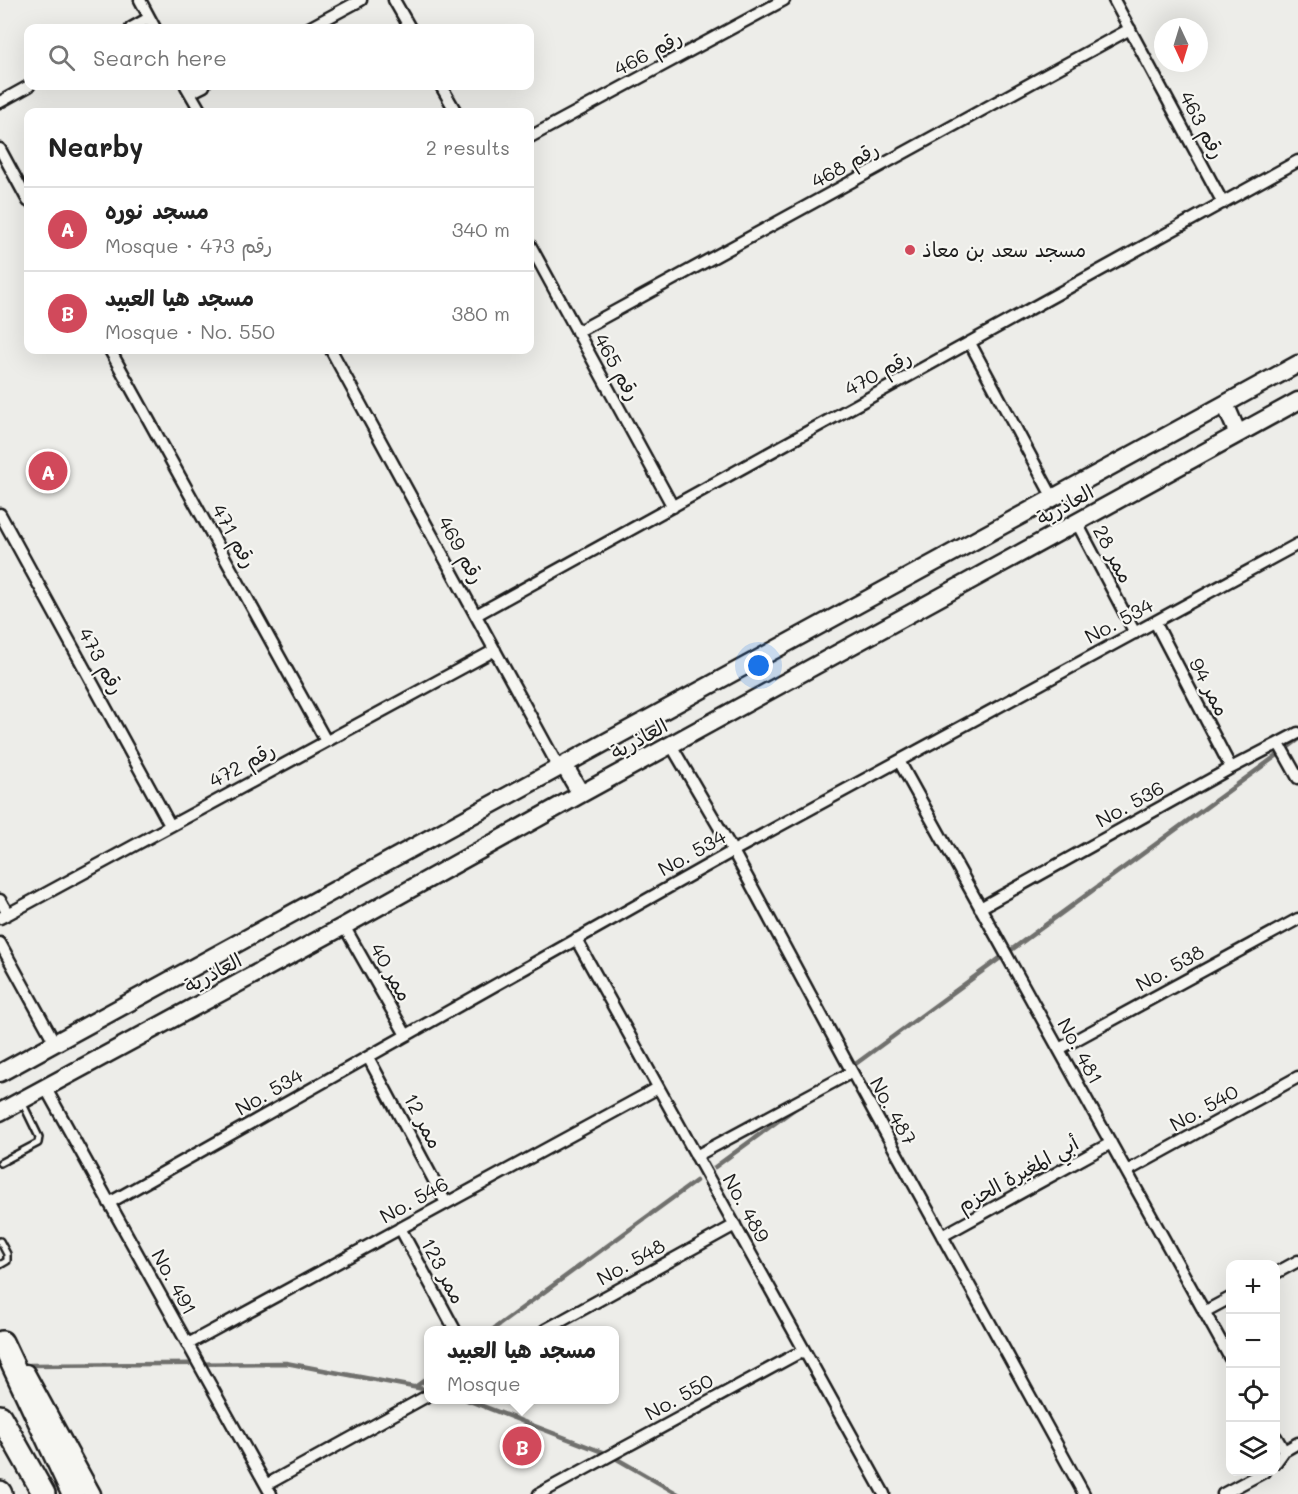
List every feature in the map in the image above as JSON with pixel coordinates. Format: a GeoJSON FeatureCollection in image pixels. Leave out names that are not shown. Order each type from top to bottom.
{"type":"FeatureCollection","features":[{"type":"Feature","properties":{"kind":"highway"},"geometry":{"type":"LineString","coordinates":[[1,1341],[73,1494]]}},
{"type":"Feature","properties":{"kind":"highway"},"geometry":{"type":"LineString","coordinates":[[0,1416],[44,1494]]}},
{"type":"Feature","properties":{"kind":"street"},"geometry":{"type":"LineString","coordinates":[[140,0],[153,24]]}},
{"type":"Feature","properties":{"kind":"street"},"geometry":{"type":"LineString","coordinates":[[316,24],[361,0]]}},
{"type":"Feature","properties":{"kind":"street"},"geometry":{"type":"LineString","coordinates":[[394,0],[408,24]]}},
{"type":"Feature","properties":{"kind":"street","name":"رقم 466"},"geometry":{"type":"LineString","coordinates":[[534,135],[784,0]]}},
{"type":"Feature","properties":{"kind":"street","name":"رقم 463"},"geometry":{"type":"LineString","coordinates":[[1114,0],[1223,203]]}},
{"type":"Feature","properties":{"kind":"street"},"geometry":{"type":"LineString","coordinates":[[138,24],[150,18]]}},
{"type":"Feature","properties":{"kind":"street","name":"رقم 468"},"geometry":{"type":"LineString","coordinates":[[577,332],[1130,29]]}},
{"type":"Feature","properties":{"kind":"street"},"geometry":{"type":"LineString","coordinates":[[0,102],[24,89]]}},
{"type":"Feature","properties":{"kind":"street"},"geometry":{"type":"LineString","coordinates":[[189,90],[199,108]]}},
{"type":"Feature","properties":{"kind":"street"},"geometry":{"type":"LineString","coordinates":[[443,90],[454,108]]}},
{"type":"Feature","properties":{"kind":"street"},"geometry":{"type":"LineString","coordinates":[[0,149],[24,194]]}},
{"type":"Feature","properties":{"kind":"street","name":"رقم 470"},"geometry":{"type":"LineString","coordinates":[[476,615],[1298,161]]}},
{"type":"Feature","properties":{"kind":"street","name":"رقم 465"},"geometry":{"type":"LineString","coordinates":[[534,252],[674,507]]}},
{"type":"Feature","properties":{"kind":"street"},"geometry":{"type":"LineString","coordinates":[[970,343],[1053,498]]}},
{"type":"Feature","properties":{"kind":"street","name":"رقم 471"},"geometry":{"type":"LineString","coordinates":[[112,354],[326,741]]}},
{"type":"Feature","properties":{"kind":"street","name":"رقم 469"},"geometry":{"type":"LineString","coordinates":[[333,354],[561,766]]}},
{"type":"Feature","properties":{"kind":"street","name":"العاذرية"},"geometry":{"type":"LineString","coordinates":[[0,1073],[1298,364]]}},
{"type":"Feature","properties":{"kind":"street","name":"العاذرية"},"geometry":{"type":"LineString","coordinates":[[0,1112],[344,926],[1298,401]]}},
{"type":"Feature","properties":{"kind":"street"},"geometry":{"type":"LineString","coordinates":[[1225,404],[1238,434]]}},
{"type":"Feature","properties":{"kind":"street","name":"رقم 473"},"geometry":{"type":"LineString","coordinates":[[0,514],[170,825]]}},
{"type":"Feature","properties":{"kind":"street","name":"ممر 28"},"geometry":{"type":"LineString","coordinates":[[1077,523],[1135,633]]}},
{"type":"Feature","properties":{"kind":"street","name":"No. 534"},"geometry":{"type":"LineString","coordinates":[[109,1203],[733,851],[1298,544]]}},
{"type":"Feature","properties":{"kind":"street","name":"ممر 94"},"geometry":{"type":"LineString","coordinates":[[1155,622],[1231,768]]}},
{"type":"Feature","properties":{"kind":"street","name":"رقم 472"},"geometry":{"type":"LineString","coordinates":[[4,916],[495,650]]}},
{"type":"Feature","properties":{"kind":"street","name":"No. 536"},"geometry":{"type":"LineString","coordinates":[[980,908],[1298,733]]}},
{"type":"Feature","properties":{"kind":"street"},"geometry":{"type":"LineString","coordinates":[[1279,744],[1298,778]]}},
{"type":"Feature","properties":{"kind":"street","name":"No. 487"},"geometry":{"type":"LineString","coordinates":[[671,745],[733,851],[1084,1494]]}},
{"type":"Feature","properties":{"kind":"street","name":"No. 481"},"geometry":{"type":"LineString","coordinates":[[899,761],[1226,1351]]}},
{"type":"Feature","properties":{"kind":"street"},"geometry":{"type":"LineString","coordinates":[[561,766],[581,794]]}},
{"type":"Feature","properties":{"kind":"street"},"geometry":{"type":"LineString","coordinates":[[0,900],[4,916]]}},
{"type":"Feature","properties":{"kind":"street","name":"No. 538"},"geometry":{"type":"LineString","coordinates":[[1059,1049],[1298,919]]}},
{"type":"Feature","properties":{"kind":"street","name":"ممر 40"},"geometry":{"type":"LineString","coordinates":[[344,926],[406,1035]]}},
{"type":"Feature","properties":{"kind":"street","name":"No. 489"},"geometry":{"type":"LineString","coordinates":[[576,939],[881,1493]]}},
{"type":"Feature","properties":{"kind":"street"},"geometry":{"type":"LineString","coordinates":[[0,943],[55,1043]]}},
{"type":"Feature","properties":{"kind":"street","name":"ممر 12"},"geometry":{"type":"LineString","coordinates":[[368,1057],[446,1203]]}},
{"type":"Feature","properties":{"kind":"street"},"geometry":{"type":"LineString","coordinates":[[696,1156],[852,1072]]}},
{"type":"Feature","properties":{"kind":"street","name":"No. 540"},"geometry":{"type":"LineString","coordinates":[[1127,1171],[1298,1077]]}},
{"type":"Feature","properties":{"kind":"street","name":"No. 491"},"geometry":{"type":"LineString","coordinates":[[45,1087],[268,1490]]}},
{"type":"Feature","properties":{"kind":"street","name":"No. 546"},"geometry":{"type":"LineString","coordinates":[[188,1344],[658,1088]]}},
{"type":"Feature","properties":{"kind":"street","name":"أبي المغيرة الحزم"},"geometry":{"type":"LineString","coordinates":[[942,1236],[1111,1143]]}},
{"type":"Feature","properties":{"kind":"street","name":"No. 548"},"geometry":{"type":"LineString","coordinates":[[552,1326],[735,1225]]}},
{"type":"Feature","properties":{"kind":"street","name":"ممر 123"},"geometry":{"type":"LineString","coordinates":[[400,1228],[453,1326]]}},
{"type":"Feature","properties":{"kind":"street"},"geometry":{"type":"LineString","coordinates":[[1280,1270],[1298,1261]]}},
{"type":"Feature","properties":{"kind":"street"},"geometry":{"type":"LineString","coordinates":[[1204,1312],[1226,1300]]}},
{"type":"Feature","properties":{"kind":"street"},"geometry":{"type":"LineString","coordinates":[[1,1341],[28,1376],[92,1494]]}},
{"type":"Feature","properties":{"kind":"street","name":"No. 550"},"geometry":{"type":"LineString","coordinates":[[543,1493],[804,1350]]}},
{"type":"Feature","properties":{"kind":"street"},"geometry":{"type":"LineString","coordinates":[[268,1490],[424,1398]]}},
{"type":"Feature","properties":{"kind":"street"},"geometry":{"type":"LineString","coordinates":[[1280,1456],[1298,1443]]}},
{"type":"Feature","properties":{"kind":"street"},"geometry":{"type":"LineString","coordinates":[[1280,1445],[1284,1451]]}},
{"type":"Feature","properties":{"kind":"street"},"geometry":{"type":"LineString","coordinates":[[1223,1494],[1257,1476]]}},
{"type":"Feature","properties":{"kind":"lane"},"geometry":{"type":"LineString","coordinates":[[0,1163],[40,1141],[21,1101]]}},
{"type":"Feature","properties":{"kind":"lane"},"geometry":{"type":"LineString","coordinates":[[0,1241],[7,1261],[0,1265]]}},
{"type":"Feature","properties":{"kind":"waterway"},"geometry":{"type":"LineString","coordinates":[[850,1068],[1298,740]]}},
{"type":"Feature","properties":{"kind":"waterway"},"geometry":{"type":"LineString","coordinates":[[715,1167],[800,1105]]}},
{"type":"Feature","properties":{"kind":"waterway"},"geometry":{"type":"LineString","coordinates":[[497,1326],[696,1181]]}},
{"type":"Feature","properties":{"kind":"waterway"},"geometry":{"type":"LineString","coordinates":[[30,1365],[286,1363],[424,1389]]}},
{"type":"Feature","properties":{"kind":"waterway"},"geometry":{"type":"LineString","coordinates":[[415,1387],[424,1381]]}},
{"type":"Feature","properties":{"kind":"waterway"},"geometry":{"type":"LineString","coordinates":[[477,1404],[610,1455],[678,1494]]}},
{"type":"Feature","properties":{"kind":"place","name":"مسجد سعد بن معاذ"},"geometry":{"type":"Point","coordinates":[910,250]}},
{"type":"Feature","properties":{"kind":"place","name":"مسجد نوره"},"geometry":{"type":"Point","coordinates":[48,471]}},
{"type":"Feature","properties":{"kind":"place","name":"مسجد هيا العبيد"},"geometry":{"type":"Point","coordinates":[522,1446]}}]}
